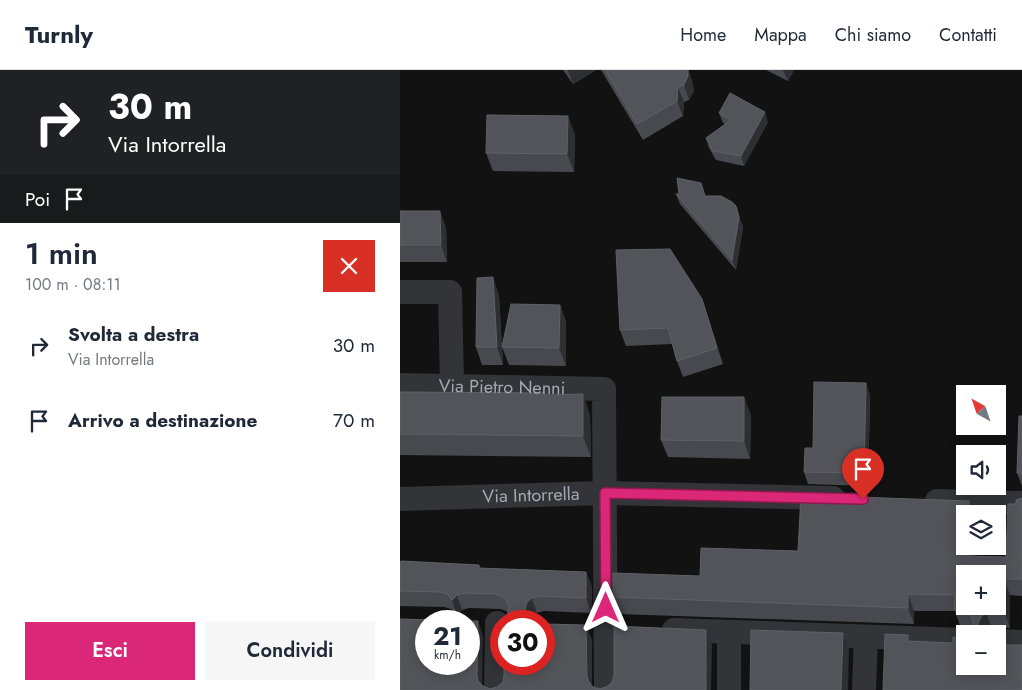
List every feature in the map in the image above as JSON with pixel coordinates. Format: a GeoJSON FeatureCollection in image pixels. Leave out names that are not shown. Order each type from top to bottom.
{"type":"FeatureCollection","features":[{"type":"Feature","properties":{"kind":"street"},"geometry":{"type":"LineString","coordinates":[[400,292],[450,292],[452,386]]}},
{"type":"Feature","properties":{"kind":"street","name":"Via Pietro Nenni"},"geometry":{"type":"LineString","coordinates":[[400,386],[604,389],[605,493]]}},
{"type":"Feature","properties":{"kind":"street"},"geometry":{"type":"LineString","coordinates":[[605,493],[606,690]]}},
{"type":"Feature","properties":{"kind":"street","name":"Via Intorrella"},"geometry":{"type":"LineString","coordinates":[[400,499],[605,493],[853,499]]}},
{"type":"Feature","properties":{"kind":"street"},"geometry":{"type":"LineString","coordinates":[[913,500],[1022,502]]}},
{"type":"Feature","properties":{"kind":"street"},"geometry":{"type":"LineString","coordinates":[[653,629],[956,640]]}},
{"type":"Feature","properties":{"kind":"street"},"geometry":{"type":"LineString","coordinates":[[729,632],[729,690]]}},
{"type":"Feature","properties":{"kind":"street"},"geometry":{"type":"LineString","coordinates":[[864,690],[866,637]]}},
{"type":"Feature","properties":{"kind":"street"},"geometry":{"type":"LineString","coordinates":[[1006,641],[1022,642]]}},
{"type":"Feature","properties":{"kind":"street"},"geometry":{"type":"LineString","coordinates":[[495,675],[496,690]]}},
{"type":"Feature","properties":{"kind":"building"},"geometry":{"type":"Polygon","coordinates":[[[605,70],[688,70],[688,76],[684,85],[678,87],[677,101],[637,124],[605,70]]]}},
{"type":"Feature","properties":{"kind":"building"},"geometry":{"type":"Polygon","coordinates":[[[730,93],[765,112],[741,156],[713,151],[706,138],[731,120],[719,113],[730,93]]]}},
{"type":"Feature","properties":{"kind":"building"},"geometry":{"type":"Polygon","coordinates":[[[487,115],[568,116],[567,154],[486,153],[487,115]]]}},
{"type":"Feature","properties":{"kind":"building"},"geometry":{"type":"Polygon","coordinates":[[[677,178],[701,183],[705,196],[721,196],[736,206],[739,217],[732,260],[676,194],[679,194],[677,178]]]}},
{"type":"Feature","properties":{"kind":"building"},"geometry":{"type":"Polygon","coordinates":[[[400,211],[440,211],[441,245],[400,245],[400,211]]]}},
{"type":"Feature","properties":{"kind":"building"},"geometry":{"type":"Polygon","coordinates":[[[670,249],[702,299],[717,348],[677,361],[668,328],[620,330],[616,250],[670,249]]]}},
{"type":"Feature","properties":{"kind":"building"},"geometry":{"type":"Polygon","coordinates":[[[493,277],[497,347],[476,347],[477,278],[493,277]]]}},
{"type":"Feature","properties":{"kind":"building"},"geometry":{"type":"Polygon","coordinates":[[[511,304],[560,305],[559,348],[502,347],[511,304]]]}},
{"type":"Feature","properties":{"kind":"building"},"geometry":{"type":"Polygon","coordinates":[[[814,382],[866,383],[864,473],[804,472],[805,448],[813,448],[814,382]]]}},
{"type":"Feature","properties":{"kind":"building"},"geometry":{"type":"Polygon","coordinates":[[[400,392],[583,394],[583,436],[400,434],[400,392]]]}},
{"type":"Feature","properties":{"kind":"building"},"geometry":{"type":"Polygon","coordinates":[[[662,397],[744,397],[744,441],[661,440],[662,397]]]}},
{"type":"Feature","properties":{"kind":"building"},"geometry":{"type":"Polygon","coordinates":[[[1019,416],[1022,416],[1022,474],[1017,473],[1019,416]]]}},
{"type":"Feature","properties":{"kind":"building"},"geometry":{"type":"Polygon","coordinates":[[[801,495],[969,501],[969,505],[956,505],[956,555],[1006,557],[1008,504],[1016,504],[1016,500],[1022,498],[1022,579],[1006,579],[1006,565],[956,565],[956,609],[954,609],[955,595],[908,594],[908,608],[613,597],[613,573],[700,576],[701,548],[798,551],[801,495]]]}},
{"type":"Feature","properties":{"kind":"building"},"geometry":{"type":"Polygon","coordinates":[[[401,561],[479,565],[479,568],[586,572],[586,598],[539,596],[527,602],[525,610],[508,610],[507,601],[496,594],[464,593],[457,595],[452,600],[447,594],[440,592],[400,591],[401,561]]]}},
{"type":"Feature","properties":{"kind":"building"},"geometry":{"type":"Polygon","coordinates":[[[983,615],[978,625],[972,625],[971,616],[983,615]]]}},
{"type":"Feature","properties":{"kind":"building"},"geometry":{"type":"Polygon","coordinates":[[[400,619],[415,619],[415,675],[477,675],[478,681],[490,689],[497,687],[503,682],[504,675],[555,675],[555,624],[586,625],[587,676],[593,687],[600,689],[612,682],[614,675],[614,626],[706,630],[706,690],[400,690],[400,619]]]}},
{"type":"Feature","properties":{"kind":"building"},"geometry":{"type":"Polygon","coordinates":[[[751,630],[843,633],[841,690],[750,690],[751,630]]]}},
{"type":"Feature","properties":{"kind":"building"},"geometry":{"type":"Polygon","coordinates":[[[885,634],[908,635],[908,641],[953,643],[953,637],[956,637],[956,675],[1006,675],[1006,645],[1022,645],[1022,690],[883,690],[885,634]]]}},
{"type":"Feature","properties":{"kind":"route"},"geometry":{"type":"LineString","coordinates":[[606,608],[605,493],[863,499]]}}]}
